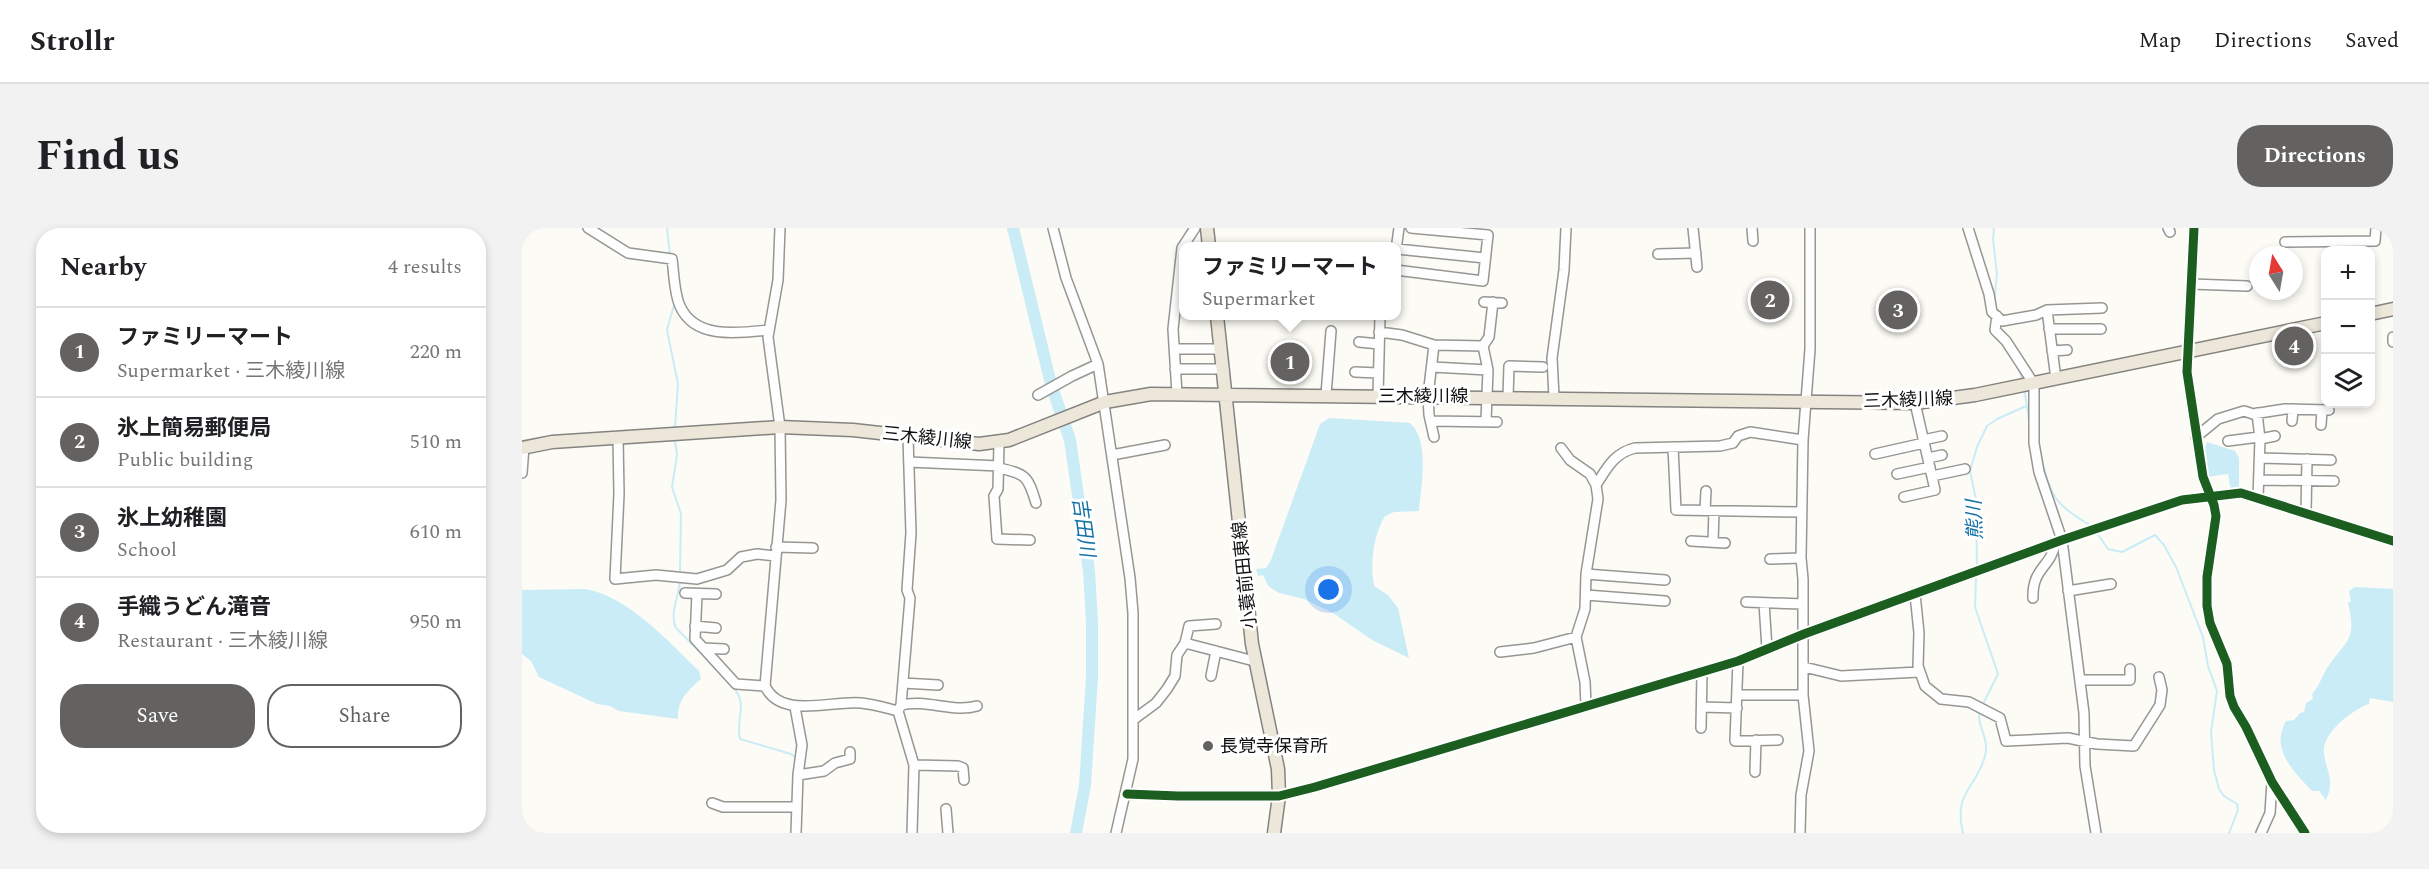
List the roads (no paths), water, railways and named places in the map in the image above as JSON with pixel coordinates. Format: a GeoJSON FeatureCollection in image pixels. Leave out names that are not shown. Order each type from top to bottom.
{"type":"FeatureCollection","features":[{"type":"Feature","properties":{"kind":"main road"},"geometry":{"type":"LineString","coordinates":[[2375,313],[2393,309]]}},
{"type":"Feature","properties":{"kind":"main road","name":"小蓑前田東線"},"geometry":{"type":"LineString","coordinates":[[1218,320],[1254,661],[1278,770],[1279,796],[1274,833]]}},
{"type":"Feature","properties":{"kind":"main road","name":"三木綾川線"},"geometry":{"type":"LineString","coordinates":[[523,447],[552,442],[780,428],[854,430],[965,443],[999,442],[1034,432],[1105,402],[1133,396],[1176,394],[1937,402],[2321,325]]}},
{"type":"Feature","properties":{"kind":"street"},"geometry":{"type":"LineString","coordinates":[[588,228],[628,253],[672,259],[678,304],[688,320],[717,333],[734,334],[769,330]]}},
{"type":"Feature","properties":{"kind":"street"},"geometry":{"type":"LineString","coordinates":[[780,228],[778,280],[769,330],[769,356],[780,428],[781,500],[765,686],[773,698],[795,707],[860,703],[900,708],[916,703],[934,706],[977,706]]}},
{"type":"Feature","properties":{"kind":"street"},"geometry":{"type":"LineString","coordinates":[[1053,228],[1066,278],[1098,364],[1133,613],[1133,759],[1116,833]]}},
{"type":"Feature","properties":{"kind":"street"},"geometry":{"type":"LineString","coordinates":[[1186,242],[1196,228]]}},
{"type":"Feature","properties":{"kind":"street"},"geometry":{"type":"LineString","coordinates":[[1401,271],[1483,281],[1488,235],[1411,228]]}},
{"type":"Feature","properties":{"kind":"street"},"geometry":{"type":"LineString","coordinates":[[1554,397],[1552,358],[1564,270],[1566,228]]}},
{"type":"Feature","properties":{"kind":"street"},"geometry":{"type":"LineString","coordinates":[[1693,228],[1697,267]]}},
{"type":"Feature","properties":{"kind":"street"},"geometry":{"type":"LineString","coordinates":[[1752,228],[1753,241]]}},
{"type":"Feature","properties":{"kind":"street"},"geometry":{"type":"LineString","coordinates":[[1800,833],[1801,795],[1809,751],[1803,695],[1801,512],[1805,401],[1810,349],[1810,228]]}},
{"type":"Feature","properties":{"kind":"street"},"geometry":{"type":"LineString","coordinates":[[1968,228],[1989,294],[1995,330],[2006,341],[2027,385],[2039,472],[2059,542],[2068,591],[2081,680],[2085,766],[2096,833]]}},
{"type":"Feature","properties":{"kind":"street"},"geometry":{"type":"LineString","coordinates":[[2194,228],[2187,353],[2188,389],[2203,477],[2216,516],[2207,577],[2207,606],[2210,623],[2225,657],[2234,707],[2272,782],[2305,833]]}},
{"type":"Feature","properties":{"kind":"street"},"geometry":{"type":"LineString","coordinates":[[2285,242],[2375,241],[2376,228]]}},
{"type":"Feature","properties":{"kind":"street"},"geometry":{"type":"LineString","coordinates":[[1401,250],[1485,258]]}},
{"type":"Feature","properties":{"kind":"street"},"geometry":{"type":"LineString","coordinates":[[1658,255],[1696,253]]}},
{"type":"Feature","properties":{"kind":"street"},"geometry":{"type":"LineString","coordinates":[[1176,394],[1173,329],[1179,275]]}},
{"type":"Feature","properties":{"kind":"street"},"geometry":{"type":"LineString","coordinates":[[2191,285],[2247,286]]}},
{"type":"Feature","properties":{"kind":"street"},"geometry":{"type":"LineString","coordinates":[[1486,421],[1488,370],[1483,346],[1489,337],[1493,302]]}},
{"type":"Feature","properties":{"kind":"street"},"geometry":{"type":"LineString","coordinates":[[1994,314],[2002,321],[2007,321],[2036,315],[2047,310],[2102,308]]}},
{"type":"Feature","properties":{"kind":"street"},"geometry":{"type":"LineString","coordinates":[[2047,310],[2056,379]]}},
{"type":"Feature","properties":{"kind":"street"},"geometry":{"type":"LineString","coordinates":[[1378,396],[1380,320]]}},
{"type":"Feature","properties":{"kind":"street"},"geometry":{"type":"LineString","coordinates":[[2049,329],[2101,330]]}},
{"type":"Feature","properties":{"kind":"street"},"geometry":{"type":"LineString","coordinates":[[1326,396],[1331,331]]}},
{"type":"Feature","properties":{"kind":"street"},"geometry":{"type":"LineString","coordinates":[[1379,332],[1402,335],[1434,345],[1483,346]]}},
{"type":"Feature","properties":{"kind":"street"},"geometry":{"type":"LineString","coordinates":[[2393,337],[2393,342]]}},
{"type":"Feature","properties":{"kind":"street"},"geometry":{"type":"LineString","coordinates":[[1359,342],[1379,344]]}},
{"type":"Feature","properties":{"kind":"street"},"geometry":{"type":"LineString","coordinates":[[1434,345],[1428,396],[1434,437]]}},
{"type":"Feature","properties":{"kind":"street"},"geometry":{"type":"LineString","coordinates":[[1175,349],[1221,349]]}},
{"type":"Feature","properties":{"kind":"street"},"geometry":{"type":"LineString","coordinates":[[2052,351],[2067,350]]}},
{"type":"Feature","properties":{"kind":"street"},"geometry":{"type":"LineString","coordinates":[[1041,393],[1098,364]]}},
{"type":"Feature","properties":{"kind":"street"},"geometry":{"type":"LineString","coordinates":[[1508,397],[1509,366],[1543,367]]}},
{"type":"Feature","properties":{"kind":"street"},"geometry":{"type":"LineString","coordinates":[[1432,367],[1488,370]]}},
{"type":"Feature","properties":{"kind":"street"},"geometry":{"type":"LineString","coordinates":[[1175,369],[1224,369]]}},
{"type":"Feature","properties":{"kind":"street"},"geometry":{"type":"LineString","coordinates":[[1355,372],[1378,374]]}},
{"type":"Feature","properties":{"kind":"street"},"geometry":{"type":"LineString","coordinates":[[1904,497],[1935,490],[1915,403]]}},
{"type":"Feature","properties":{"kind":"street"},"geometry":{"type":"LineString","coordinates":[[2196,436],[2218,418],[2244,411],[2257,413],[2293,409],[2326,410],[2321,425]]}},
{"type":"Feature","properties":{"kind":"street"},"geometry":{"type":"LineString","coordinates":[[2292,421],[2293,409]]}},
{"type":"Feature","properties":{"kind":"street"},"geometry":{"type":"LineString","coordinates":[[2257,413],[2260,438],[2258,498]]}},
{"type":"Feature","properties":{"kind":"street"},"geometry":{"type":"LineString","coordinates":[[1432,421],[1497,422]]}},
{"type":"Feature","properties":{"kind":"street"},"geometry":{"type":"LineString","coordinates":[[1596,485],[1613,459],[1623,451],[1635,448],[1720,446],[1734,443],[1737,436],[1750,432],[1803,440]]}},
{"type":"Feature","properties":{"kind":"street"},"geometry":{"type":"LineString","coordinates":[[1875,454],[1942,436]]}},
{"type":"Feature","properties":{"kind":"street"},"geometry":{"type":"LineString","coordinates":[[2228,441],[2275,436]]}},
{"type":"Feature","properties":{"kind":"street"},"geometry":{"type":"LineString","coordinates":[[908,437],[911,533],[907,590],[910,598],[900,708],[914,765],[912,833]]}},
{"type":"Feature","properties":{"kind":"street"},"geometry":{"type":"LineString","coordinates":[[618,438],[619,495],[615,579],[656,575],[697,579],[727,570],[741,557],[813,548]]}},
{"type":"Feature","properties":{"kind":"street"},"geometry":{"type":"LineString","coordinates":[[999,442],[998,489],[994,496],[996,539],[1030,540]]}},
{"type":"Feature","properties":{"kind":"street"},"geometry":{"type":"LineString","coordinates":[[1112,455],[1165,445]]}},
{"type":"Feature","properties":{"kind":"street"},"geometry":{"type":"LineString","coordinates":[[522,473],[523,447]]}},
{"type":"Feature","properties":{"kind":"street"},"geometry":{"type":"LineString","coordinates":[[1673,447],[1676,510],[1801,512]]}},
{"type":"Feature","properties":{"kind":"street"},"geometry":{"type":"LineString","coordinates":[[1561,448],[1570,460],[1590,474],[1596,485],[1598,499],[1586,574],[1582,621],[1576,637],[1585,682],[1586,706]]}},
{"type":"Feature","properties":{"kind":"street"},"geometry":{"type":"LineString","coordinates":[[1930,467],[1942,455]]}},
{"type":"Feature","properties":{"kind":"street"},"geometry":{"type":"LineString","coordinates":[[2260,458],[2331,460]]}},
{"type":"Feature","properties":{"kind":"street"},"geometry":{"type":"LineString","coordinates":[[2306,513],[2307,459]]}},
{"type":"Feature","properties":{"kind":"street"},"geometry":{"type":"LineString","coordinates":[[909,462],[999,467],[1019,472],[1027,478],[1036,503]]}},
{"type":"Feature","properties":{"kind":"street"},"geometry":{"type":"LineString","coordinates":[[1897,474],[1930,467],[1965,469]]}},
{"type":"Feature","properties":{"kind":"street"},"geometry":{"type":"LineString","coordinates":[[2259,480],[2334,481]]}},
{"type":"Feature","properties":{"kind":"street"},"geometry":{"type":"LineString","coordinates":[[1706,491],[1713,542]]}},
{"type":"Feature","properties":{"kind":"street"},"geometry":{"type":"LineString","coordinates":[[1126,794],[1279,796],[1314,787],[1702,672],[2059,542],[2182,500],[2241,493],[2393,541]]}},
{"type":"Feature","properties":{"kind":"street"},"geometry":{"type":"LineString","coordinates":[[1691,542],[1725,543]]}},
{"type":"Feature","properties":{"kind":"street"},"geometry":{"type":"LineString","coordinates":[[2033,598],[2035,578],[2059,542]]}},
{"type":"Feature","properties":{"kind":"street"},"geometry":{"type":"LineString","coordinates":[[1770,559],[1801,558]]}},
{"type":"Feature","properties":{"kind":"street"},"geometry":{"type":"LineString","coordinates":[[1586,574],[1665,580]]}},
{"type":"Feature","properties":{"kind":"street"},"geometry":{"type":"LineString","coordinates":[[2068,591],[2110,584]]}},
{"type":"Feature","properties":{"kind":"street"},"geometry":{"type":"LineString","coordinates":[[685,593],[716,594]]}},
{"type":"Feature","properties":{"kind":"street"},"geometry":{"type":"LineString","coordinates":[[697,594],[695,639],[736,684],[765,686]]}},
{"type":"Feature","properties":{"kind":"street"},"geometry":{"type":"LineString","coordinates":[[1915,594],[1919,633],[1917,666],[1925,686],[1941,699],[1969,702],[2002,719],[2006,741],[2068,738],[2085,742],[2134,746],[2160,705],[2162,690],[2159,677]]}},
{"type":"Feature","properties":{"kind":"street"},"geometry":{"type":"LineString","coordinates":[[1586,595],[1665,601]]}},
{"type":"Feature","properties":{"kind":"street"},"geometry":{"type":"LineString","coordinates":[[1746,602],[1803,604]]}},
{"type":"Feature","properties":{"kind":"street"},"geometry":{"type":"LineString","coordinates":[[1764,603],[1767,649]]}},
{"type":"Feature","properties":{"kind":"street"},"geometry":{"type":"LineString","coordinates":[[1132,720],[1156,703],[1175,676],[1177,656],[1185,643],[1189,626],[1216,624]]}},
{"type":"Feature","properties":{"kind":"street"},"geometry":{"type":"LineString","coordinates":[[695,626],[716,628]]}},
{"type":"Feature","properties":{"kind":"street"},"geometry":{"type":"LineString","coordinates":[[1500,652],[1534,648],[1576,637]]}},
{"type":"Feature","properties":{"kind":"street"},"geometry":{"type":"LineString","coordinates":[[1185,643],[1254,661]]}},
{"type":"Feature","properties":{"kind":"street"},"geometry":{"type":"LineString","coordinates":[[703,648],[724,649]]}},
{"type":"Feature","properties":{"kind":"street"},"geometry":{"type":"LineString","coordinates":[[1211,676],[1216,651]]}},
{"type":"Feature","properties":{"kind":"street"},"geometry":{"type":"LineString","coordinates":[[1738,660],[1735,741],[1778,740]]}},
{"type":"Feature","properties":{"kind":"street"},"geometry":{"type":"LineString","coordinates":[[1803,667],[1841,676],[1919,672]]}},
{"type":"Feature","properties":{"kind":"street"},"geometry":{"type":"LineString","coordinates":[[2081,680],[2130,680],[2130,669]]}},
{"type":"Feature","properties":{"kind":"street"},"geometry":{"type":"LineString","coordinates":[[1701,728],[1702,672]]}},
{"type":"Feature","properties":{"kind":"street"},"geometry":{"type":"LineString","coordinates":[[903,683],[938,685]]}},
{"type":"Feature","properties":{"kind":"street"},"geometry":{"type":"LineString","coordinates":[[1737,695],[1803,695]]}},
{"type":"Feature","properties":{"kind":"street"},"geometry":{"type":"LineString","coordinates":[[795,707],[801,736],[796,833]]}},
{"type":"Feature","properties":{"kind":"street"},"geometry":{"type":"LineString","coordinates":[[1702,707],[1737,708]]}},
{"type":"Feature","properties":{"kind":"street"},"geometry":{"type":"LineString","coordinates":[[1755,772],[1756,740]]}},
{"type":"Feature","properties":{"kind":"street"},"geometry":{"type":"LineString","coordinates":[[798,774],[824,771],[835,763],[850,759],[850,752]]}},
{"type":"Feature","properties":{"kind":"street"},"geometry":{"type":"LineString","coordinates":[[914,765],[958,766],[963,768],[964,780]]}},
{"type":"Feature","properties":{"kind":"street"},"geometry":{"type":"LineString","coordinates":[[2261,833],[2270,813],[2272,782]]}},
{"type":"Feature","properties":{"kind":"street"},"geometry":{"type":"LineString","coordinates":[[712,803],[723,807],[797,807]]}},
{"type":"Feature","properties":{"kind":"street"},"geometry":{"type":"LineString","coordinates":[[946,809],[948,833]]}},
{"type":"Feature","properties":{"kind":"water"},"geometry":{"type":"Polygon","coordinates":[[[1329,418],[1410,423],[1420,441],[1423,464],[1419,511],[1394,512],[1385,516],[1375,541],[1372,568],[1374,586],[1388,595],[1398,608],[1409,658],[1372,640],[1333,613],[1304,599],[1279,593],[1268,586],[1263,575],[1258,576],[1256,569],[1266,568],[1271,560],[1320,424],[1329,418]]]}},
{"type":"Feature","properties":{"kind":"water"},"geometry":{"type":"Polygon","coordinates":[[[2207,442],[2235,451],[2239,458],[2239,491],[2231,492],[2228,474],[2207,477],[2202,457],[2207,442]]]}},
{"type":"Feature","properties":{"kind":"water"},"geometry":{"type":"Polygon","coordinates":[[[2355,587],[2393,589],[2393,702],[2370,698],[2369,704],[2346,717],[2327,738],[2324,754],[2330,787],[2326,800],[2319,791],[2312,791],[2291,767],[2282,750],[2282,731],[2286,721],[2294,720],[2304,712],[2306,703],[2313,699],[2312,694],[2327,668],[2345,645],[2351,633],[2349,591],[2355,587]]]}},
{"type":"Feature","properties":{"kind":"water"},"geometry":{"type":"Polygon","coordinates":[[[585,589],[601,593],[632,610],[699,671],[701,679],[684,696],[679,707],[678,719],[619,711],[610,706],[597,704],[539,677],[531,661],[522,654],[522,590],[585,589]]]}},
{"type":"Feature","properties":{"kind":"waterway"},"geometry":{"type":"LineString","coordinates":[[667,228],[670,255]]}},
{"type":"Feature","properties":{"kind":"waterway","name":"吉田川"},"geometry":{"type":"LineString","coordinates":[[1013,228],[1051,384],[1070,440],[1089,571],[1092,677],[1085,785],[1076,833]]}},
{"type":"Feature","properties":{"kind":"waterway","name":"熊川"},"geometry":{"type":"LineString","coordinates":[[1994,228],[1997,274],[1994,303]]}},
{"type":"Feature","properties":{"kind":"waterway"},"geometry":{"type":"LineString","coordinates":[[674,305],[667,330],[678,384],[675,427]]}},
{"type":"Feature","properties":{"kind":"waterway","name":"熊川"},"geometry":{"type":"LineString","coordinates":[[1997,339],[2006,348]]}},
{"type":"Feature","properties":{"kind":"waterway","name":"熊川"},"geometry":{"type":"LineString","coordinates":[[2018,368],[2022,379]]}},
{"type":"Feature","properties":{"kind":"waterway","name":"熊川"},"geometry":{"type":"LineString","coordinates":[[2024,388],[2030,426]]}},
{"type":"Feature","properties":{"kind":"waterway","name":"熊川"},"geometry":{"type":"LineString","coordinates":[[1977,567],[1976,500],[1970,471],[1977,447],[1987,426],[2026,406]]}},
{"type":"Feature","properties":{"kind":"waterway"},"geometry":{"type":"LineString","coordinates":[[675,441],[677,455],[672,487],[681,514],[680,572]]}},
{"type":"Feature","properties":{"kind":"waterway"},"geometry":{"type":"LineString","coordinates":[[2039,447],[2053,494],[2066,509],[2090,525]]}},
{"type":"Feature","properties":{"kind":"waterway"},"geometry":{"type":"LineString","coordinates":[[2097,533],[2108,549],[2122,552],[2155,535],[2164,545],[2176,567],[2203,637],[2208,666],[2217,691],[2211,732],[2214,770],[2219,789],[2224,796],[2237,804],[2238,810],[2229,833]]}},
{"type":"Feature","properties":{"kind":"waterway","name":"熊川"},"geometry":{"type":"LineString","coordinates":[[1976,576],[1975,607],[1998,674],[1982,706]]}},
{"type":"Feature","properties":{"kind":"waterway"},"geometry":{"type":"LineString","coordinates":[[680,580],[674,611],[676,628],[715,667]]}},
{"type":"Feature","properties":{"kind":"waterway"},"geometry":{"type":"LineString","coordinates":[[733,687],[738,694],[741,706],[740,739],[791,754],[795,757],[796,762]]}},
{"type":"Feature","properties":{"kind":"waterway","name":"熊川"},"geometry":{"type":"LineString","coordinates":[[1963,833],[1961,819],[1963,799],[1981,767],[1986,750],[1979,717],[1980,711]]}},
{"type":"Feature","properties":{"kind":"place","name":"氷上簡易郵便局"},"geometry":{"type":"Point","coordinates":[1770,300]}},
{"type":"Feature","properties":{"kind":"place","name":"氷上幼稚園"},"geometry":{"type":"Point","coordinates":[1898,310]}},
{"type":"Feature","properties":{"kind":"place","name":"手織うどん滝音"},"geometry":{"type":"Point","coordinates":[2294,346]}},
{"type":"Feature","properties":{"kind":"place","name":"ファミリーマート"},"geometry":{"type":"Point","coordinates":[1290,362]}},
{"type":"Feature","properties":{"kind":"place","name":"長覚寺保育所"},"geometry":{"type":"Point","coordinates":[1208,746]}}]}
